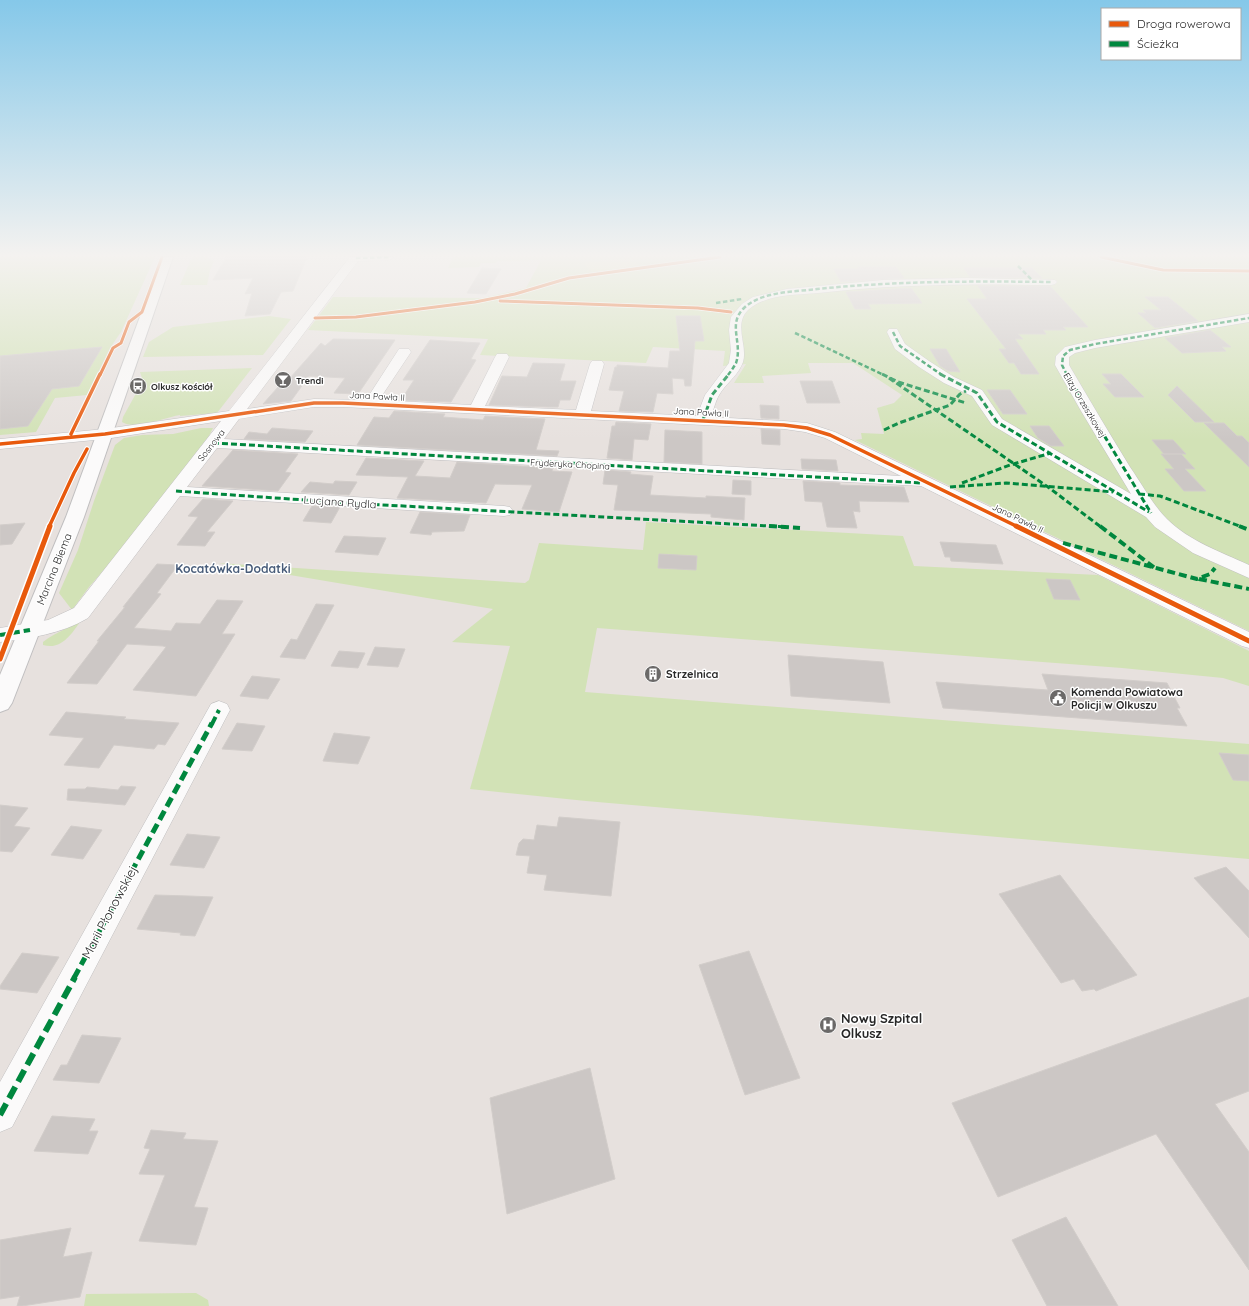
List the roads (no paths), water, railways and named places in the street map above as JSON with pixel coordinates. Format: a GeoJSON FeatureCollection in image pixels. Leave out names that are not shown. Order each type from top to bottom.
{"type":"FeatureCollection","features":[{"type":"Feature","properties":{"kind":"street","name":"Marcina Biema"},"geometry":{"type":"LineString","coordinates":[[0,703],[75,517],[146,318]]}},
{"type":"Feature","properties":{"kind":"street","name":"Sosnowa"},"geometry":{"type":"LineString","coordinates":[[30,630],[52,626],[72,619],[81,613],[309,318]]}},
{"type":"Feature","properties":{"kind":"street"},"geometry":{"type":"LineString","coordinates":[[703,420],[714,391],[736,363],[736,318]]}},
{"type":"Feature","properties":{"kind":"street","name":"Elizy Orzeszkowej"},"geometry":{"type":"LineString","coordinates":[[1249,318],[1095,344],[1070,350],[1063,356],[1062,361],[1066,374],[1151,513],[1161,523],[1180,537],[1199,548],[1249,572]]}},
{"type":"Feature","properties":{"kind":"street","name":"Elizy Orzeszkowej"},"geometry":{"type":"LineString","coordinates":[[893,332],[900,346],[924,364],[949,380],[977,394],[997,422],[1151,513]]}},
{"type":"Feature","properties":{"kind":"street","name":"Jana Pawła II"},"geometry":{"type":"LineString","coordinates":[[370,404],[404,352]]}},
{"type":"Feature","properties":{"kind":"street"},"geometry":{"type":"LineString","coordinates":[[476,410],[502,357]]}},
{"type":"Feature","properties":{"kind":"street"},"geometry":{"type":"LineString","coordinates":[[582,414],[597,364]]}},
{"type":"Feature","properties":{"kind":"street","name":"Jana Pawła II"},"geometry":{"type":"LineString","coordinates":[[0,444],[105,434],[314,403],[370,404],[703,420],[784,425],[807,428],[830,435],[1249,641]]}},
{"type":"Feature","properties":{"kind":"street","name":"Fryderyka Chopina"},"geometry":{"type":"LineString","coordinates":[[213,443],[926,483]]}},
{"type":"Feature","properties":{"kind":"street","name":"Lucjana Rydla"},"geometry":{"type":"LineString","coordinates":[[176,491],[504,511]]}},
{"type":"Feature","properties":{"kind":"street"},"geometry":{"type":"LineString","coordinates":[[0,635],[30,630]]}},
{"type":"Feature","properties":{"kind":"street","name":"Marii Płonowskiej"},"geometry":{"type":"LineString","coordinates":[[0,1115],[218,710]]}},
{"type":"Feature","properties":{"kind":"place","name":"Trendi"},"geometry":{"type":"Point","coordinates":[283,380]}},
{"type":"Feature","properties":{"kind":"place","name":"Olkusz Kościół"},"geometry":{"type":"Point","coordinates":[138,386]}},
{"type":"Feature","properties":{"kind":"place","name":"Strzelnica"},"geometry":{"type":"Point","coordinates":[653,674]}},
{"type":"Feature","properties":{"kind":"place","name":"Komenda Powiatowa Policji w Olkuszu"},"geometry":{"type":"Point","coordinates":[1058,698]}},
{"type":"Feature","properties":{"kind":"place","name":"Nowy Szpital Olkusz"},"geometry":{"type":"Point","coordinates":[828,1025]}},
{"type":"Feature","properties":{"kind":"district","name":"Kocatówka-Dodatki"},"geometry":{"type":"Point","coordinates":[233,568]}}]}
